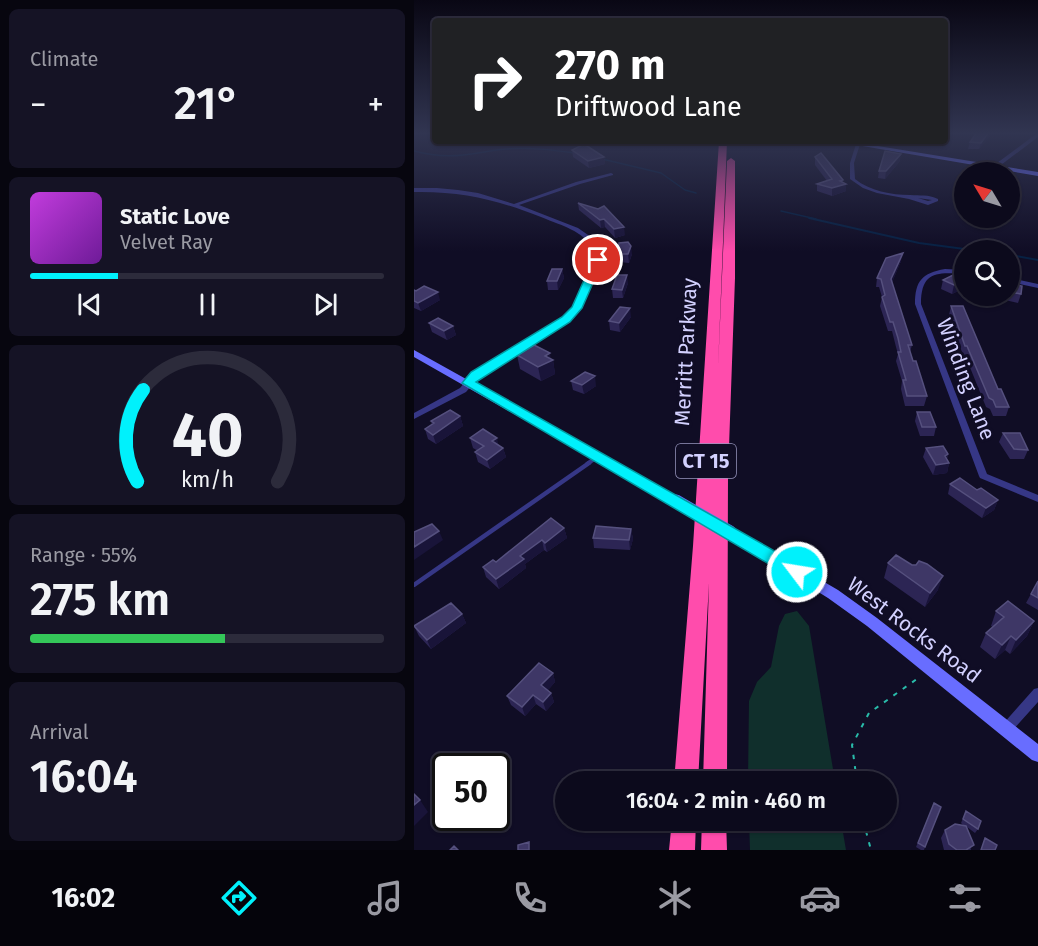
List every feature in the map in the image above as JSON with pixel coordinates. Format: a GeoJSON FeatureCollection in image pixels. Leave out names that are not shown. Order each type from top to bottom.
{"type":"FeatureCollection","features":[{"type":"Feature","properties":{"kind":"highway","name":"Merritt Parkway"},"geometry":{"type":"LineString","coordinates":[[687,771],[721,172]]}},
{"type":"Feature","properties":{"kind":"highway","name":"Merritt Parkway"},"geometry":{"type":"LineString","coordinates":[[715,771],[719,497],[729,278],[731,172]]}},
{"type":"Feature","properties":{"kind":"highway"},"geometry":{"type":"LineString","coordinates":[[682,850],[683,831]]}},
{"type":"Feature","properties":{"kind":"highway"},"geometry":{"type":"LineString","coordinates":[[714,831],[714,850]]}},
{"type":"Feature","properties":{"kind":"main road","name":"West Rocks Road"},"geometry":{"type":"LineString","coordinates":[[414,353],[730,532],[833,594],[931,668],[1038,754]]}},
{"type":"Feature","properties":{"kind":"street"},"geometry":{"type":"LineString","coordinates":[[853,172],[855,182],[873,190],[911,198]]}},
{"type":"Feature","properties":{"kind":"street"},"geometry":{"type":"LineString","coordinates":[[515,205],[611,174]]}},
{"type":"Feature","properties":{"kind":"street"},"geometry":{"type":"LineString","coordinates":[[414,190],[467,191],[515,205],[585,234],[597,246],[598,260],[577,308],[566,319],[476,375],[463,390],[414,416]]}},
{"type":"Feature","properties":{"kind":"street","name":"Winding Lane"},"geometry":{"type":"LineString","coordinates":[[954,272],[940,272],[927,277],[918,288],[918,303],[983,476],[1038,499]]}},
{"type":"Feature","properties":{"kind":"street"},"geometry":{"type":"LineString","coordinates":[[1020,282],[1038,286]]}},
{"type":"Feature","properties":{"kind":"street"},"geometry":{"type":"LineString","coordinates":[[1007,728],[1038,693]]}},
{"type":"Feature","properties":{"kind":"lane"},"geometry":{"type":"LineString","coordinates":[[414,585],[598,457]]}},
{"type":"Feature","properties":{"kind":"path"},"geometry":{"type":"LineString","coordinates":[[856,771],[852,745],[869,713],[931,668]]}},
{"type":"Feature","properties":{"kind":"path"},"geometry":{"type":"LineString","coordinates":[[866,831],[871,850]]}},
{"type":"Feature","properties":{"kind":"green space"},"geometry":{"type":"Polygon","coordinates":[[[797,611],[809,626],[833,771],[748,771],[749,701],[757,682],[771,667],[779,626],[785,614],[797,611]]]}},
{"type":"Feature","properties":{"kind":"green space"},"geometry":{"type":"Polygon","coordinates":[[[749,831],[843,831],[846,850],[750,850],[749,831]]]}},
{"type":"Feature","properties":{"kind":"building"},"geometry":{"type":"Polygon","coordinates":[[[826,172],[836,172],[843,180],[840,181],[846,184],[832,188],[817,184],[832,179],[826,172]]]}},
{"type":"Feature","properties":{"kind":"building"},"geometry":{"type":"Polygon","coordinates":[[[578,203],[598,209],[604,206],[624,227],[614,229],[604,219],[600,220],[578,203]]]}},
{"type":"Feature","properties":{"kind":"building"},"geometry":{"type":"Polygon","coordinates":[[[628,242],[631,246],[628,254],[618,254],[619,243],[628,242]]]}},
{"type":"Feature","properties":{"kind":"building"},"geometry":{"type":"Polygon","coordinates":[[[903,253],[891,279],[912,345],[908,345],[913,361],[916,361],[927,396],[907,396],[903,380],[906,380],[898,352],[901,352],[898,338],[882,297],[885,295],[881,279],[877,278],[886,258],[903,253]]]}},
{"type":"Feature","properties":{"kind":"building"},"geometry":{"type":"Polygon","coordinates":[[[552,269],[562,269],[557,281],[547,281],[552,269]]]}},
{"type":"Feature","properties":{"kind":"building"},"geometry":{"type":"Polygon","coordinates":[[[617,275],[627,275],[622,290],[612,289],[617,275]]]}},
{"type":"Feature","properties":{"kind":"building"},"geometry":{"type":"Polygon","coordinates":[[[954,275],[954,285],[943,280],[954,275]]]}},
{"type":"Feature","properties":{"kind":"building"},"geometry":{"type":"Polygon","coordinates":[[[424,286],[438,292],[418,303],[414,301],[414,290],[424,286]]]}},
{"type":"Feature","properties":{"kind":"building"},"geometry":{"type":"Polygon","coordinates":[[[951,306],[963,306],[998,389],[1001,389],[1009,407],[996,407],[993,400],[989,398],[967,346],[965,346],[951,306]]]}},
{"type":"Feature","properties":{"kind":"building"},"geometry":{"type":"Polygon","coordinates":[[[620,307],[630,308],[619,323],[609,321],[620,307]]]}},
{"type":"Feature","properties":{"kind":"building"},"geometry":{"type":"Polygon","coordinates":[[[438,318],[453,326],[444,331],[429,323],[438,318]]]}},
{"type":"Feature","properties":{"kind":"building"},"geometry":{"type":"Polygon","coordinates":[[[534,345],[550,353],[545,356],[553,360],[538,367],[517,355],[534,345]]]}},
{"type":"Feature","properties":{"kind":"building"},"geometry":{"type":"Polygon","coordinates":[[[585,372],[595,376],[582,385],[571,381],[585,372]]]}},
{"type":"Feature","properties":{"kind":"building"},"geometry":{"type":"Polygon","coordinates":[[[450,410],[460,416],[433,435],[425,429],[434,423],[431,421],[450,410]]]}},
{"type":"Feature","properties":{"kind":"building"},"geometry":{"type":"Polygon","coordinates":[[[917,412],[930,412],[936,427],[922,427],[917,412]]]}},
{"type":"Feature","properties":{"kind":"building"},"geometry":{"type":"Polygon","coordinates":[[[483,429],[497,438],[492,441],[503,448],[487,460],[475,452],[484,446],[470,438],[483,429]]]}},
{"type":"Feature","properties":{"kind":"building"},"geometry":{"type":"Polygon","coordinates":[[[1003,433],[1020,433],[1028,450],[1014,449],[1003,433]]]}},
{"type":"Feature","properties":{"kind":"building"},"geometry":{"type":"Polygon","coordinates":[[[943,446],[948,454],[945,456],[949,463],[936,465],[926,448],[943,446]]]}},
{"type":"Feature","properties":{"kind":"building"},"geometry":{"type":"Polygon","coordinates":[[[960,478],[977,490],[981,488],[998,500],[986,508],[950,484],[960,478]]]}},
{"type":"Feature","properties":{"kind":"building"},"geometry":{"type":"Polygon","coordinates":[[[551,518],[564,528],[545,543],[542,540],[520,556],[524,559],[496,579],[483,567],[493,560],[496,562],[551,518]]]}},
{"type":"Feature","properties":{"kind":"building"},"geometry":{"type":"Polygon","coordinates":[[[432,524],[439,531],[414,547],[414,532],[432,524]]]}},
{"type":"Feature","properties":{"kind":"building"},"geometry":{"type":"Polygon","coordinates":[[[596,526],[631,529],[629,540],[593,538],[596,526]]]}},
{"type":"Feature","properties":{"kind":"building"},"geometry":{"type":"Polygon","coordinates":[[[896,555],[912,565],[916,565],[919,561],[927,564],[943,576],[930,593],[888,563],[896,555]]]}},
{"type":"Feature","properties":{"kind":"building"},"geometry":{"type":"Polygon","coordinates":[[[1038,581],[1038,598],[1031,594],[1038,581]]]}},
{"type":"Feature","properties":{"kind":"building"},"geometry":{"type":"Polygon","coordinates":[[[1008,601],[1034,621],[1016,640],[1011,636],[1002,645],[986,633],[1004,617],[996,611],[1008,601]]]}},
{"type":"Feature","properties":{"kind":"building"},"geometry":{"type":"Polygon","coordinates":[[[451,603],[462,614],[427,640],[414,626],[451,603]]]}},
{"type":"Feature","properties":{"kind":"building"},"geometry":{"type":"Polygon","coordinates":[[[539,663],[553,673],[541,685],[551,693],[543,702],[533,695],[522,707],[507,696],[539,663]]]}},
{"type":"Feature","properties":{"kind":"building"},"geometry":{"type":"Polygon","coordinates":[[[414,794],[420,800],[414,805],[414,794]]]}},
{"type":"Feature","properties":{"kind":"building"},"geometry":{"type":"Polygon","coordinates":[[[934,803],[941,807],[925,847],[918,843],[934,803]]]}},
{"type":"Feature","properties":{"kind":"building"},"geometry":{"type":"Polygon","coordinates":[[[966,811],[981,821],[978,829],[963,819],[966,811]]]}},
{"type":"Feature","properties":{"kind":"building"},"geometry":{"type":"Polygon","coordinates":[[[955,824],[966,826],[974,845],[966,850],[957,850],[949,844],[945,830],[955,824]]]}},
{"type":"Feature","properties":{"kind":"building"},"geometry":{"type":"Polygon","coordinates":[[[985,838],[997,845],[995,850],[981,850],[985,838]]]}},
{"type":"Feature","properties":{"kind":"building"},"geometry":{"type":"Polygon","coordinates":[[[529,842],[529,850],[518,850],[518,845],[529,842]]]}},
{"type":"Feature","properties":{"kind":"waterway"},"geometry":{"type":"LineString","coordinates":[[655,172],[661,173],[685,190],[696,193]]}},
{"type":"Feature","properties":{"kind":"waterway"},"geometry":{"type":"LineString","coordinates":[[781,211],[816,219]]}},
{"type":"Feature","properties":{"kind":"waterway"},"geometry":{"type":"LineString","coordinates":[[809,218],[919,243],[954,248]]}},
{"type":"Feature","properties":{"kind":"waterway"},"geometry":{"type":"LineString","coordinates":[[1020,257],[1038,260]]}},
{"type":"Feature","properties":{"kind":"route"},"geometry":{"type":"LineString","coordinates":[[598,260],[577,308],[566,319],[476,375],[468,383],[797,572]]}}]}
